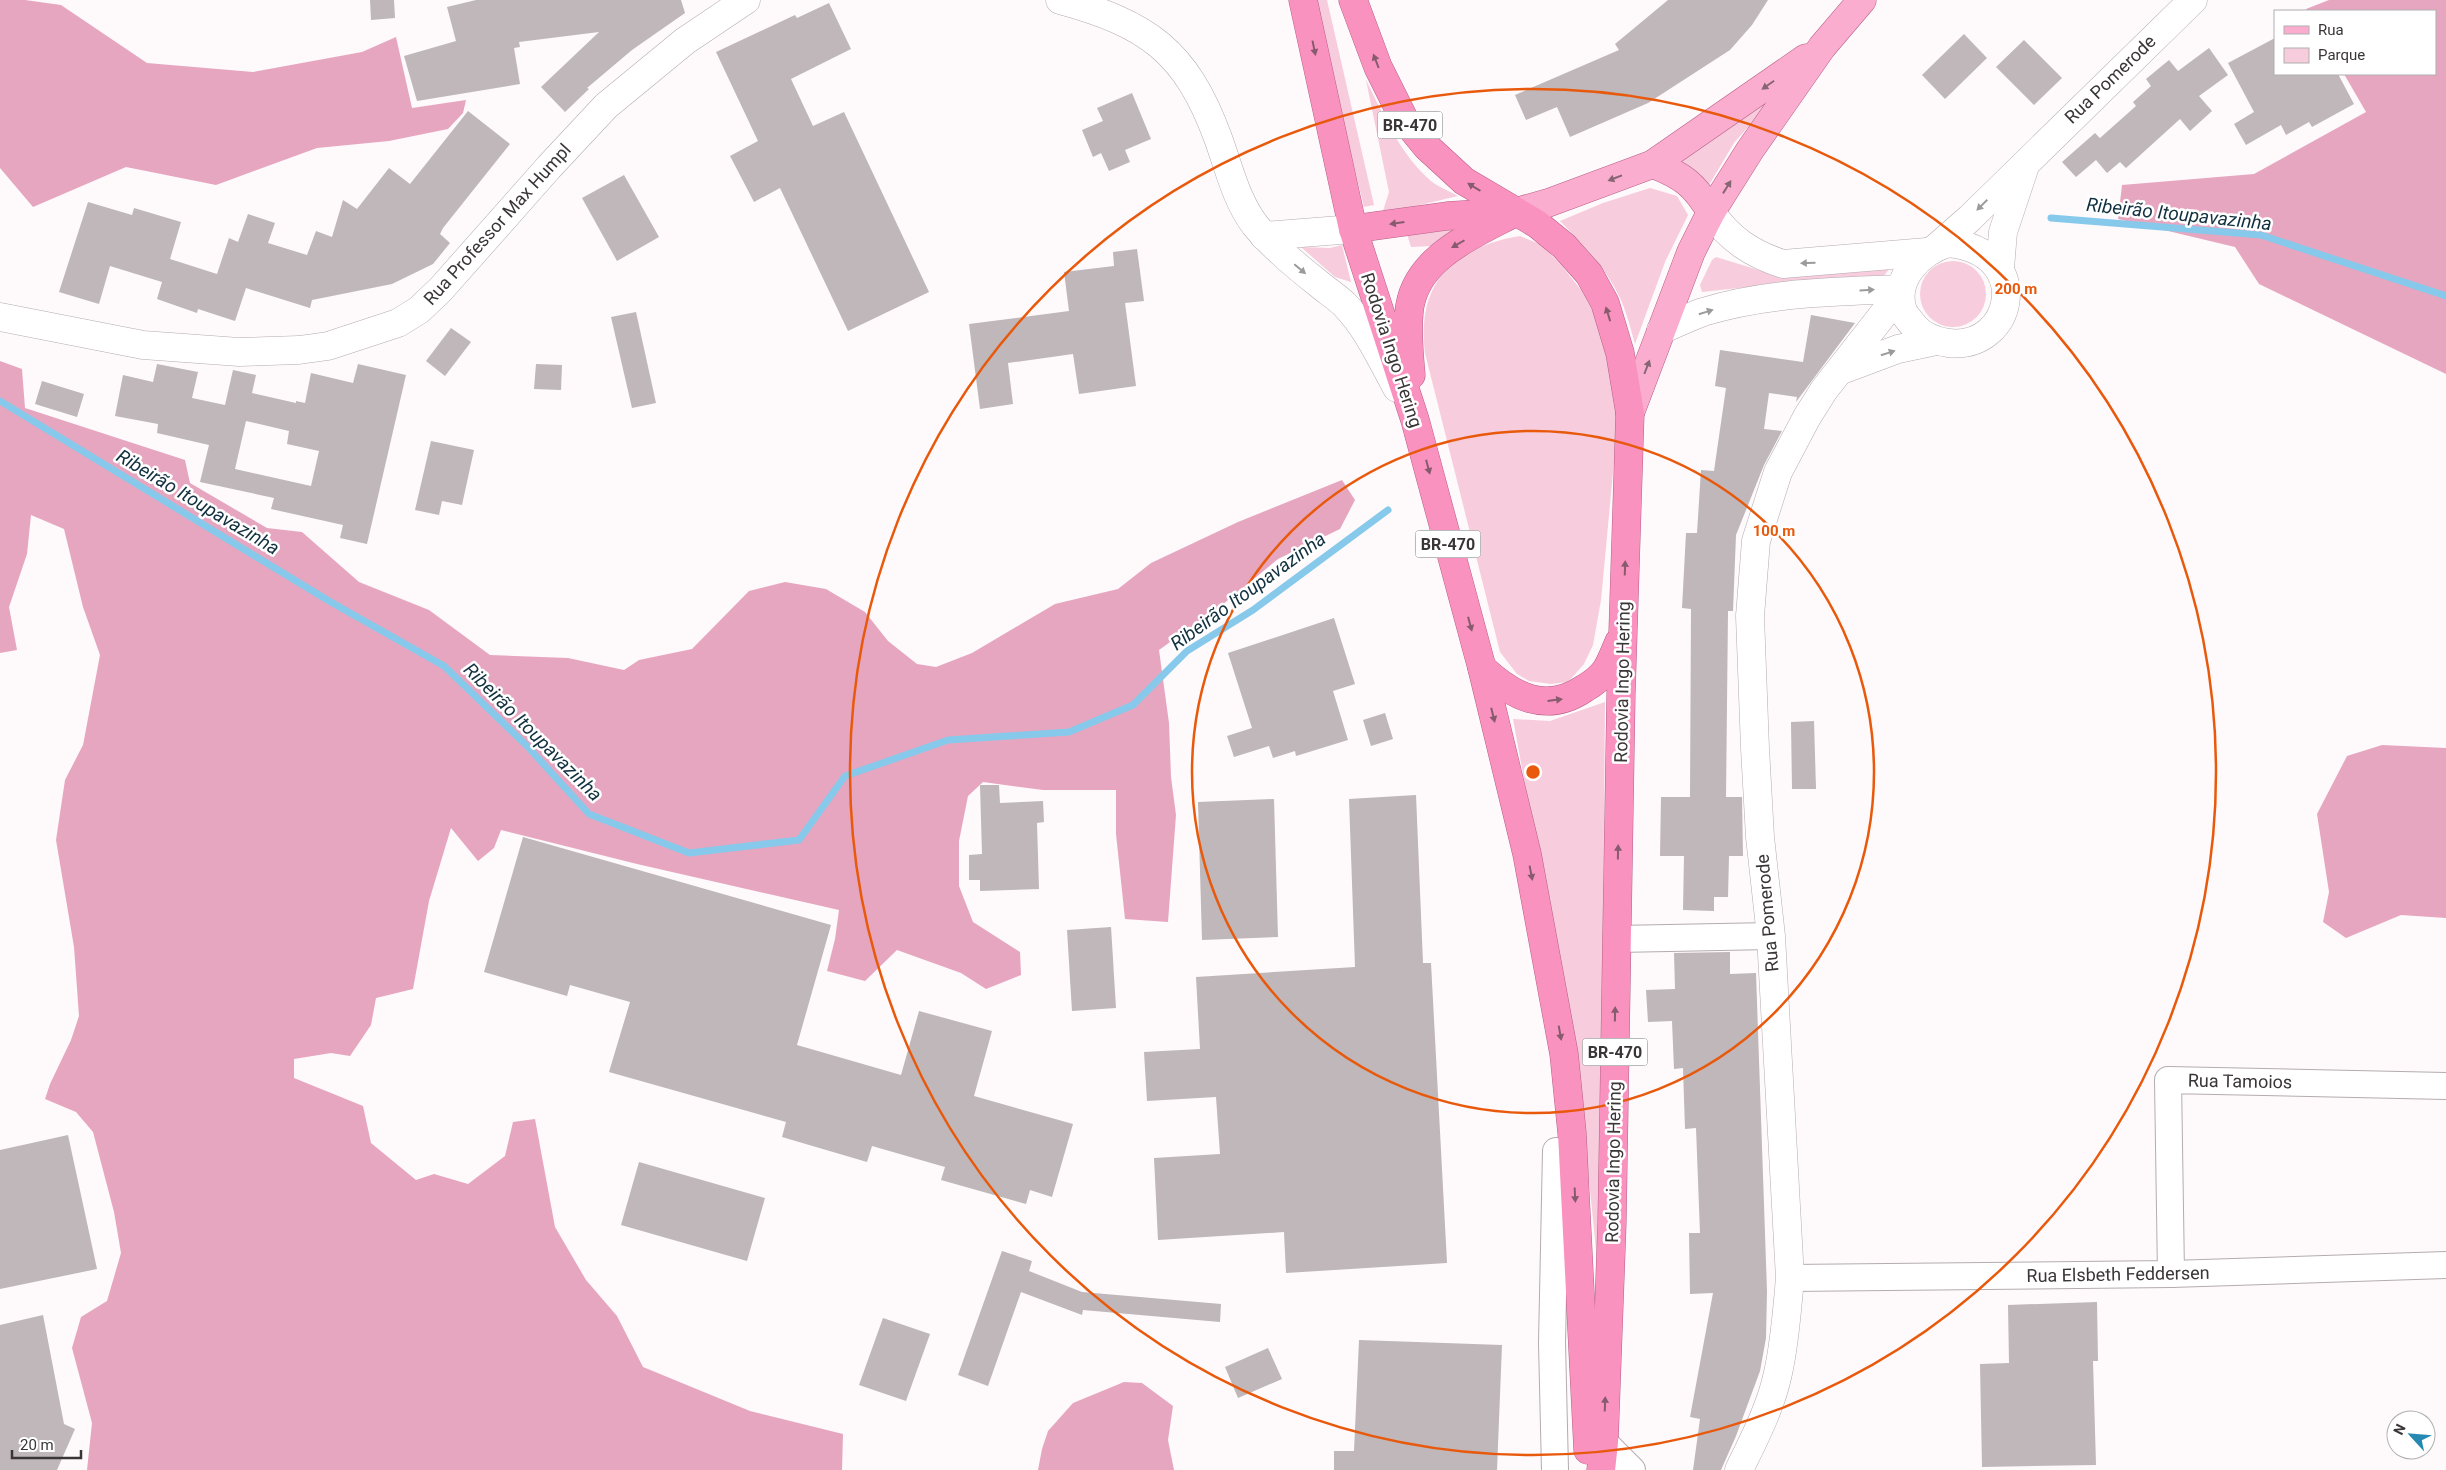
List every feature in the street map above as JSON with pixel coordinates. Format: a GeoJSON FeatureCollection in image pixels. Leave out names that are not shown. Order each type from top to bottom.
{"type":"FeatureCollection","features":[{"type":"Feature","properties":{"kind":"highway","name":"Rodovia Ingo Hering"},"geometry":{"type":"LineString","coordinates":[[1303,0],[1353,229],[1415,420],[1482,668],[1528,854],[1564,1054],[1572,1133],[1587,1442],[1591,1470]]}},
{"type":"Feature","properties":{"kind":"highway","name":"Rodovia Ingo Hering"},"geometry":{"type":"LineString","coordinates":[[1353,0],[1378,67],[1404,119],[1427,147],[1464,181],[1537,224],[1564,246],[1589,274],[1605,303],[1620,352],[1630,413],[1623,634],[1612,1223],[1604,1442],[1601,1470]]}},
{"type":"Feature","properties":{"kind":"highway"},"geometry":{"type":"LineString","coordinates":[[1353,229],[1448,216],[1516,212]]}},
{"type":"Feature","properties":{"kind":"highway"},"geometry":{"type":"LineString","coordinates":[[1415,420],[1409,348],[1409,312],[1413,292],[1432,262],[1452,247],[1516,212]]}},
{"type":"Feature","properties":{"kind":"highway"},"geometry":{"type":"LineString","coordinates":[[1482,668],[1503,687],[1526,698],[1550,701],[1573,697],[1605,672],[1623,634]]}},
{"type":"Feature","properties":{"kind":"main road"},"geometry":{"type":"LineString","coordinates":[[1630,413],[1692,252],[1711,212],[1750,150],[1822,47],[1862,0]]}},
{"type":"Feature","properties":{"kind":"main road"},"geometry":{"type":"LineString","coordinates":[[1516,212],[1548,203],[1653,164],[1822,47]]}},
{"type":"Feature","properties":{"kind":"main road"},"geometry":{"type":"LineString","coordinates":[[1653,164],[1679,174],[1700,194],[1711,212]]}},
{"type":"Feature","properties":{"kind":"street","name":"Rua Professor Max Humpl"},"geometry":{"type":"LineString","coordinates":[[0,317],[143,346],[239,352],[299,350],[328,346],[398,324],[419,310],[441,289],[549,166],[606,106],[685,41],[746,0]]}},
{"type":"Feature","properties":{"kind":"street"},"geometry":{"type":"LineString","coordinates":[[1060,0],[1128,26],[1151,37],[1171,53],[1187,72],[1203,100],[1235,188],[1249,216],[1264,236],[1299,268],[1344,304],[1364,327],[1415,420]]}},
{"type":"Feature","properties":{"kind":"street","name":"Rua Pomerode"},"geometry":{"type":"LineString","coordinates":[[1932,249],[1970,218],[2029,158],[2194,0]]}},
{"type":"Feature","properties":{"kind":"street","name":"Rua Pomerode"},"geometry":{"type":"LineString","coordinates":[[2000,268],[2003,232],[2014,196],[2029,158]]}},
{"type":"Feature","properties":{"kind":"street"},"geometry":{"type":"LineString","coordinates":[[1711,212],[1720,225],[1743,247],[1763,258],[1783,264],[1932,249],[1948,244],[1963,245],[1989,258],[2000,268],[2006,285],[2006,301],[2000,319],[1984,334],[1968,342],[1936,341],[1898,349],[1842,370]]}},
{"type":"Feature","properties":{"kind":"street"},"geometry":{"type":"LineString","coordinates":[[1264,236],[1353,229]]}},
{"type":"Feature","properties":{"kind":"street"},"geometry":{"type":"LineString","coordinates":[[1932,249],[1918,259],[1908,272],[1900,291],[1904,312],[1917,330],[1936,341]]}},
{"type":"Feature","properties":{"kind":"street"},"geometry":{"type":"LineString","coordinates":[[1661,330],[1702,312],[1740,302],[1787,295],[1900,291]]}},
{"type":"Feature","properties":{"kind":"street","name":"Rua Pomerode"},"geometry":{"type":"LineString","coordinates":[[1739,1470],[1760,1427],[1778,1375],[1786,1326],[1790,1278],[1771,936],[1760,837],[1754,738],[1750,616],[1756,541],[1778,472],[1820,397],[1900,291]]}},
{"type":"Feature","properties":{"kind":"street"},"geometry":{"type":"LineString","coordinates":[[1617,939],[1771,936]]}},
{"type":"Feature","properties":{"kind":"street","name":"Rua Tamoios"},"geometry":{"type":"LineString","coordinates":[[2171,1274],[2168,1080],[2446,1086]]}},
{"type":"Feature","properties":{"kind":"street"},"geometry":{"type":"LineString","coordinates":[[1555,1470],[1552,1343],[1556,1151]]}},
{"type":"Feature","properties":{"kind":"street","name":"Rua Elsbeth Feddersen"},"geometry":{"type":"LineString","coordinates":[[1790,1278],[2171,1274],[2446,1265]]}},
{"type":"Feature","properties":{"kind":"street"},"geometry":{"type":"LineString","coordinates":[[1604,1442],[1632,1470]]}},
{"type":"Feature","properties":{"kind":"green space"},"geometry":{"type":"Polygon","coordinates":[[[1313,0],[1327,0],[1374,205],[1364,207],[1313,0]]]}},
{"type":"Feature","properties":{"kind":"green space"},"geometry":{"type":"Polygon","coordinates":[[[1366,80],[1386,121],[1410,159],[1431,181],[1458,196],[1382,214],[1389,192],[1366,80]]]}},
{"type":"Feature","properties":{"kind":"green space"},"geometry":{"type":"Polygon","coordinates":[[[1781,89],[1734,143],[1709,185],[1676,164],[1781,89]]]}},
{"type":"Feature","properties":{"kind":"green space"},"geometry":{"type":"Polygon","coordinates":[[[1650,188],[1677,196],[1688,215],[1665,262],[1635,344],[1623,305],[1609,278],[1594,258],[1560,221],[1603,203],[1650,188]]]}},
{"type":"Feature","properties":{"kind":"green space"},"geometry":{"type":"Polygon","coordinates":[[[1465,226],[1433,246],[1411,247],[1406,231],[1465,226]]]}},
{"type":"Feature","properties":{"kind":"green space"},"geometry":{"type":"Polygon","coordinates":[[[1520,236],[1542,245],[1562,266],[1581,290],[1601,326],[1618,419],[1601,600],[1593,645],[1584,664],[1568,682],[1551,684],[1529,681],[1517,674],[1500,652],[1425,353],[1424,328],[1427,307],[1433,288],[1444,272],[1458,259],[1476,249],[1496,241],[1520,236]]]}},
{"type":"Feature","properties":{"kind":"green space"},"geometry":{"type":"Polygon","coordinates":[[[1342,245],[1351,282],[1335,277],[1301,247],[1330,248],[1342,245]]]}},
{"type":"Feature","properties":{"kind":"green space"},"geometry":{"type":"Polygon","coordinates":[[[1716,257],[1775,275],[1798,277],[1893,264],[1880,281],[1831,278],[1702,292],[1700,285],[1712,260],[1716,257]]]}},
{"type":"Feature","properties":{"kind":"green space"},"geometry":{"type":"Polygon","coordinates":[[[1953,261],[1966,264],[1976,271],[1983,281],[1986,294],[1983,307],[1976,317],[1966,324],[1953,327],[1940,324],[1930,317],[1923,307],[1920,294],[1923,281],[1930,271],[1940,264],[1953,261]]]}},
{"type":"Feature","properties":{"kind":"green space"},"geometry":{"type":"Polygon","coordinates":[[[1605,702],[1600,1289],[1579,1081],[1513,719],[1550,721],[1605,702]]]}},
{"type":"Feature","properties":{"kind":"shaded area"},"geometry":{"type":"Polygon","coordinates":[[[0,0],[25,0],[61,5],[147,63],[253,72],[362,52],[396,37],[412,108],[466,100],[463,113],[448,129],[389,141],[317,148],[216,185],[126,167],[33,207],[0,168],[0,0]]]}},
{"type":"Feature","properties":{"kind":"shaded area"},"geometry":{"type":"Polygon","coordinates":[[[2329,0],[2446,0],[2446,374],[2259,284],[2235,247],[2118,219],[2122,185],[2254,174],[2366,112],[2345,75],[2436,75],[2436,10],[2306,9],[2329,0]]]}},
{"type":"Feature","properties":{"kind":"shaded area"},"geometry":{"type":"Polygon","coordinates":[[[0,361],[22,369],[25,408],[185,460],[190,483],[267,528],[302,532],[359,582],[429,610],[490,655],[568,658],[624,670],[639,660],[692,649],[749,591],[785,582],[826,589],[865,612],[888,641],[917,664],[936,667],[972,653],[1055,604],[1118,589],[1151,563],[1238,522],[1342,480],[1355,500],[1340,529],[1278,559],[1222,605],[1159,650],[1169,723],[1171,777],[1176,815],[1168,922],[1125,919],[1116,834],[1116,790],[1043,790],[983,782],[968,796],[959,841],[959,886],[973,922],[1020,952],[1021,975],[986,989],[961,973],[897,950],[865,981],[827,971],[835,939],[839,910],[637,864],[501,830],[494,848],[478,861],[451,828],[429,901],[413,989],[376,998],[371,1025],[350,1056],[331,1053],[294,1059],[294,1078],[363,1106],[371,1143],[416,1180],[434,1174],[468,1184],[505,1156],[513,1122],[535,1119],[555,1227],[586,1280],[617,1316],[643,1367],[750,1411],[843,1434],[842,1470],[87,1470],[92,1423],[72,1348],[81,1317],[107,1301],[121,1253],[114,1212],[93,1132],[76,1112],[45,1099],[71,1040],[79,1016],[74,947],[56,840],[65,780],[83,745],[100,655],[83,607],[64,529],[31,515],[27,554],[9,607],[17,650],[0,653],[0,361]]]}},
{"type":"Feature","properties":{"kind":"shaded area"},"geometry":{"type":"Polygon","coordinates":[[[2382,745],[2446,748],[2446,918],[2401,915],[2346,938],[2323,922],[2329,892],[2317,814],[2347,756],[2382,745]]]}},
{"type":"Feature","properties":{"kind":"shaded area"},"geometry":{"type":"Polygon","coordinates":[[[1124,1382],[1142,1383],[1173,1406],[1168,1440],[1174,1470],[1038,1470],[1048,1431],[1073,1403],[1124,1382]]]}},
{"type":"Feature","properties":{"kind":"building"},"geometry":{"type":"Polygon","coordinates":[[[370,0],[394,0],[395,18],[371,20],[370,0]]]}},
{"type":"Feature","properties":{"kind":"building"},"geometry":{"type":"Polygon","coordinates":[[[476,0],[681,0],[685,13],[632,50],[587,88],[589,89],[565,112],[541,87],[599,32],[519,42],[520,47],[514,48],[520,84],[417,101],[404,56],[456,41],[447,7],[476,0]]]}},
{"type":"Feature","properties":{"kind":"building"},"geometry":{"type":"Polygon","coordinates":[[[1668,0],[1768,0],[1752,25],[1730,50],[1648,103],[1570,137],[1557,107],[1526,120],[1515,95],[1619,50],[1615,44],[1668,0]]]}},
{"type":"Feature","properties":{"kind":"building"},"geometry":{"type":"Polygon","coordinates":[[[829,3],[851,49],[791,79],[813,126],[844,112],[929,292],[848,331],[780,188],[754,202],[730,156],[758,141],[716,52],[795,15],[797,18],[829,3]]]}},
{"type":"Feature","properties":{"kind":"building"},"geometry":{"type":"Polygon","coordinates":[[[1964,34],[1987,58],[1945,99],[1922,75],[1964,34]]]}},
{"type":"Feature","properties":{"kind":"building"},"geometry":{"type":"Polygon","coordinates":[[[2274,39],[2274,75],[2339,75],[2354,104],[2312,127],[2309,122],[2286,135],[2281,125],[2246,145],[2234,124],[2254,112],[2228,63],[2274,39]]]}},
{"type":"Feature","properties":{"kind":"building"},"geometry":{"type":"Polygon","coordinates":[[[2024,40],[2062,78],[2034,105],[1996,67],[2024,40]]]}},
{"type":"Feature","properties":{"kind":"building"},"geometry":{"type":"Polygon","coordinates":[[[2209,48],[2228,75],[2199,96],[2212,111],[2190,131],[2180,119],[2126,168],[2120,162],[2107,173],[2096,160],[2076,177],[2062,162],[2095,133],[2100,138],[2136,106],[2133,102],[2151,86],[2146,79],[2169,60],[2178,71],[2209,48]]]}},
{"type":"Feature","properties":{"kind":"building"},"geometry":{"type":"Polygon","coordinates":[[[1132,93],[1151,139],[1125,150],[1130,162],[1109,171],[1101,153],[1093,157],[1082,130],[1103,121],[1097,108],[1132,93]]]}},
{"type":"Feature","properties":{"kind":"building"},"geometry":{"type":"Polygon","coordinates":[[[468,111],[510,144],[443,228],[440,234],[450,243],[433,264],[392,284],[312,300],[310,308],[246,288],[235,321],[198,309],[197,313],[157,299],[162,282],[110,266],[99,304],[59,292],[88,202],[132,215],[134,208],[181,222],[170,259],[217,274],[229,238],[238,242],[248,214],[275,223],[268,243],[307,255],[316,231],[332,237],[343,200],[357,209],[389,168],[410,184],[468,111]]]}},
{"type":"Feature","properties":{"kind":"building"},"geometry":{"type":"Polygon","coordinates":[[[624,175],[659,237],[617,261],[582,198],[624,175]]]}},
{"type":"Feature","properties":{"kind":"building"},"geometry":{"type":"Polygon","coordinates":[[[1137,249],[1144,301],[1125,303],[1136,386],[1079,394],[1073,354],[1008,363],[1013,404],[980,409],[969,324],[1069,311],[1064,272],[1114,266],[1113,252],[1137,249]]]}},
{"type":"Feature","properties":{"kind":"building"},"geometry":{"type":"Polygon","coordinates":[[[636,312],[656,403],[632,408],[611,317],[636,312]]]}},
{"type":"Feature","properties":{"kind":"building"},"geometry":{"type":"Polygon","coordinates":[[[1811,315],[1855,323],[1796,402],[1797,397],[1769,393],[1764,429],[1782,431],[1764,465],[1736,535],[1733,611],[1728,611],[1726,797],[1742,797],[1743,856],[1729,856],[1728,897],[1714,897],[1714,911],[1683,910],[1684,856],[1660,856],[1661,797],[1690,797],[1691,609],[1682,608],[1686,533],[1697,533],[1701,470],[1714,471],[1726,388],[1715,386],[1720,350],[1803,362],[1811,315]]]}},
{"type":"Feature","properties":{"kind":"building"},"geometry":{"type":"Polygon","coordinates":[[[451,328],[471,342],[445,376],[426,361],[451,328]]]}},
{"type":"Feature","properties":{"kind":"building"},"geometry":{"type":"Polygon","coordinates":[[[157,364],[198,372],[192,398],[225,405],[233,370],[256,375],[252,393],[296,403],[296,401],[305,403],[311,373],[353,383],[358,364],[406,375],[367,544],[340,538],[343,525],[271,509],[274,498],[200,482],[209,445],[157,433],[158,424],[115,416],[123,375],[153,382],[157,364]],[[246,421],[235,469],[311,486],[319,451],[287,444],[289,431],[246,421]]]}},
{"type":"Feature","properties":{"kind":"building"},"geometry":{"type":"Polygon","coordinates":[[[536,364],[562,365],[561,390],[534,389],[536,364]]]}},
{"type":"Feature","properties":{"kind":"building"},"geometry":{"type":"Polygon","coordinates":[[[42,381],[84,394],[77,417],[35,404],[42,381]]]}},
{"type":"Feature","properties":{"kind":"building"},"geometry":{"type":"Polygon","coordinates":[[[431,441],[474,450],[462,505],[442,501],[439,515],[415,510],[431,441]]]}},
{"type":"Feature","properties":{"kind":"building"},"geometry":{"type":"Polygon","coordinates":[[[1334,618],[1355,684],[1333,691],[1348,740],[1296,756],[1295,751],[1273,758],[1269,746],[1234,757],[1227,736],[1252,728],[1228,653],[1334,618]]]}},
{"type":"Feature","properties":{"kind":"building"},"geometry":{"type":"Polygon","coordinates":[[[1385,713],[1393,739],[1371,746],[1363,720],[1385,713]]]}},
{"type":"Feature","properties":{"kind":"building"},"geometry":{"type":"Polygon","coordinates":[[[1814,721],[1816,789],[1792,789],[1791,722],[1814,721]]]}},
{"type":"Feature","properties":{"kind":"building"},"geometry":{"type":"Polygon","coordinates":[[[980,785],[999,785],[1000,803],[1043,801],[1044,822],[1037,823],[1039,889],[980,891],[980,880],[969,880],[969,855],[982,854],[980,785]]]}},
{"type":"Feature","properties":{"kind":"building"},"geometry":{"type":"Polygon","coordinates":[[[1416,795],[1423,963],[1431,963],[1447,1263],[1286,1273],[1284,1232],[1158,1240],[1154,1158],[1220,1154],[1216,1097],[1147,1101],[1144,1052],[1200,1049],[1196,977],[1355,967],[1349,799],[1416,795]]]}},
{"type":"Feature","properties":{"kind":"building"},"geometry":{"type":"Polygon","coordinates":[[[1274,799],[1278,937],[1202,940],[1198,802],[1274,799]]]}},
{"type":"Feature","properties":{"kind":"building"},"geometry":{"type":"Polygon","coordinates":[[[523,837],[831,925],[797,1045],[901,1075],[919,1011],[992,1031],[974,1096],[1073,1124],[1052,1197],[1030,1190],[1026,1204],[941,1180],[945,1167],[872,1146],[867,1162],[782,1137],[786,1122],[609,1072],[630,1002],[570,985],[567,996],[484,972],[523,837]]]}},
{"type":"Feature","properties":{"kind":"building"},"geometry":{"type":"Polygon","coordinates":[[[1111,927],[1116,1008],[1072,1011],[1067,930],[1111,927]]]}},
{"type":"Feature","properties":{"kind":"building"},"geometry":{"type":"Polygon","coordinates":[[[1730,952],[1730,974],[1756,973],[1767,1291],[1766,1338],[1760,1371],[1721,1470],[1693,1470],[1700,1419],[1690,1417],[1713,1293],[1690,1294],[1689,1233],[1700,1233],[1696,1128],[1685,1129],[1683,1068],[1674,1069],[1672,1021],[1648,1022],[1646,990],[1675,989],[1674,953],[1730,952]]]}},
{"type":"Feature","properties":{"kind":"building"},"geometry":{"type":"Polygon","coordinates":[[[68,1135],[97,1269],[0,1289],[0,1150],[68,1135]]]}},
{"type":"Feature","properties":{"kind":"building"},"geometry":{"type":"Polygon","coordinates":[[[639,1162],[765,1198],[747,1261],[621,1225],[639,1162]]]}},
{"type":"Feature","properties":{"kind":"building"},"geometry":{"type":"Polygon","coordinates":[[[1002,1251],[1032,1261],[1029,1271],[1082,1292],[1221,1304],[1220,1322],[1083,1310],[1082,1315],[1021,1292],[988,1386],[958,1375],[1002,1251]]]}},
{"type":"Feature","properties":{"kind":"building"},"geometry":{"type":"Polygon","coordinates":[[[2097,1302],[2098,1361],[2093,1361],[2096,1465],[1982,1467],[1980,1364],[2009,1363],[2008,1305],[2097,1302]]]}},
{"type":"Feature","properties":{"kind":"building"},"geometry":{"type":"Polygon","coordinates":[[[43,1315],[64,1424],[75,1429],[57,1470],[0,1470],[0,1325],[43,1315]]]}},
{"type":"Feature","properties":{"kind":"building"},"geometry":{"type":"Polygon","coordinates":[[[883,1318],[930,1334],[906,1401],[859,1385],[883,1318]]]}},
{"type":"Feature","properties":{"kind":"building"},"geometry":{"type":"Polygon","coordinates":[[[1359,1340],[1502,1345],[1497,1470],[1334,1470],[1334,1451],[1354,1451],[1359,1340]]]}},
{"type":"Feature","properties":{"kind":"building"},"geometry":{"type":"Polygon","coordinates":[[[1268,1348],[1282,1379],[1238,1398],[1225,1367],[1268,1348]]]}},
{"type":"Feature","properties":{"kind":"waterway","name":"Ribeirão Itoupavazinha"},"geometry":{"type":"LineString","coordinates":[[2051,218],[2261,235],[2446,296]]}},
{"type":"Feature","properties":{"kind":"waterway","name":"Ribeirão Itoupavazinha"},"geometry":{"type":"LineString","coordinates":[[0,401],[329,601],[444,666],[527,746],[589,814],[689,853],[799,840],[845,776],[948,740],[1069,732],[1133,705],[1187,651],[1253,610],[1388,510]]}}]}
